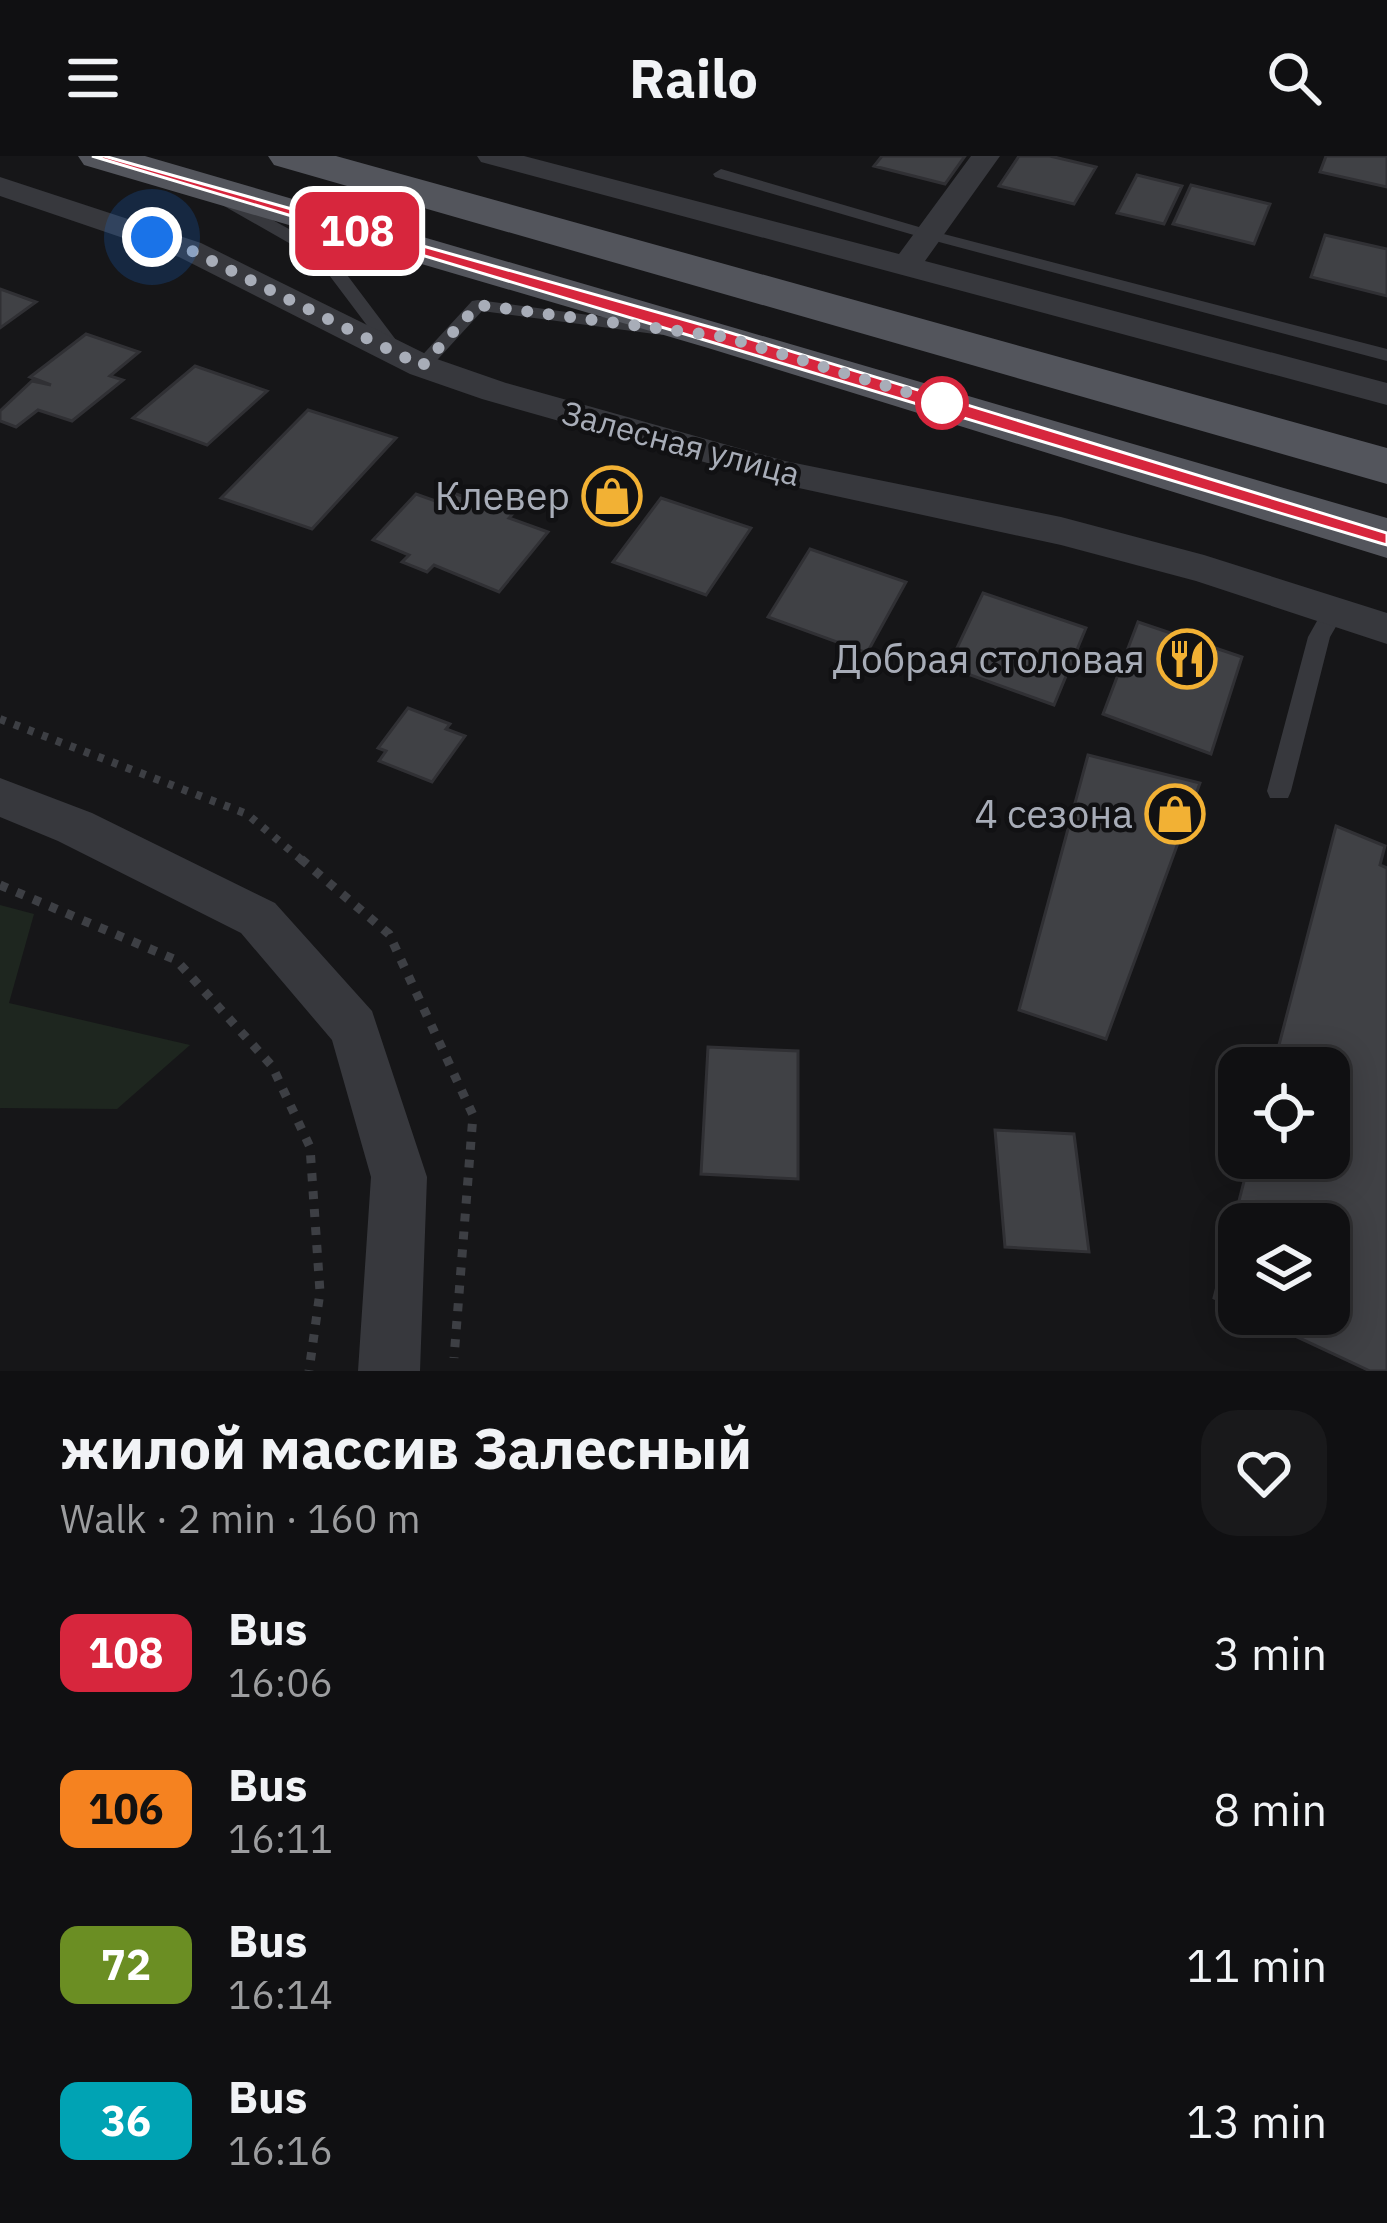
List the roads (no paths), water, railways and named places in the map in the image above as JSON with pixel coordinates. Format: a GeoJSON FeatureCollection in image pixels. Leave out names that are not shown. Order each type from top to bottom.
{"type":"FeatureCollection","features":[{"type":"Feature","properties":{"kind":"main road"},"geometry":{"type":"LineString","coordinates":[[99,156],[725,337],[1387,538]]}},
{"type":"Feature","properties":{"kind":"main road"},"geometry":{"type":"LineString","coordinates":[[289,156],[1387,466]]}},
{"type":"Feature","properties":{"kind":"street"},"geometry":{"type":"LineString","coordinates":[[907,265],[986,156]]}},
{"type":"Feature","properties":{"kind":"street"},"geometry":{"type":"LineString","coordinates":[[506,158],[1387,394]]}},
{"type":"Feature","properties":{"kind":"street","name":"Залесная улица"},"geometry":{"type":"LineString","coordinates":[[0,186],[190,250],[409,359],[616,428],[785,473],[1061,531],[1387,629]]}},
{"type":"Feature","properties":{"kind":"street"},"geometry":{"type":"LineString","coordinates":[[0,797],[75,827],[259,918],[355,1028],[398,1177],[389,1371]]}},
{"type":"Feature","properties":{"kind":"lane"},"geometry":{"type":"LineString","coordinates":[[721,174],[930,235],[1387,356]]}},
{"type":"Feature","properties":{"kind":"lane"},"geometry":{"type":"LineString","coordinates":[[200,186],[323,255],[409,359],[478,305],[725,337]]}},
{"type":"Feature","properties":{"kind":"lane"},"geometry":{"type":"LineString","coordinates":[[1279,791],[1319,637],[1334,611]]}},
{"type":"Feature","properties":{"kind":"place","name":"Клевер"},"geometry":{"type":"Point","coordinates":[612,496]}},
{"type":"Feature","properties":{"kind":"place","name":"Добрая столовая"},"geometry":{"type":"Point","coordinates":[1187,659]}},
{"type":"Feature","properties":{"kind":"place","name":"4 сезона"},"geometry":{"type":"Point","coordinates":[1175,814]}}]}
